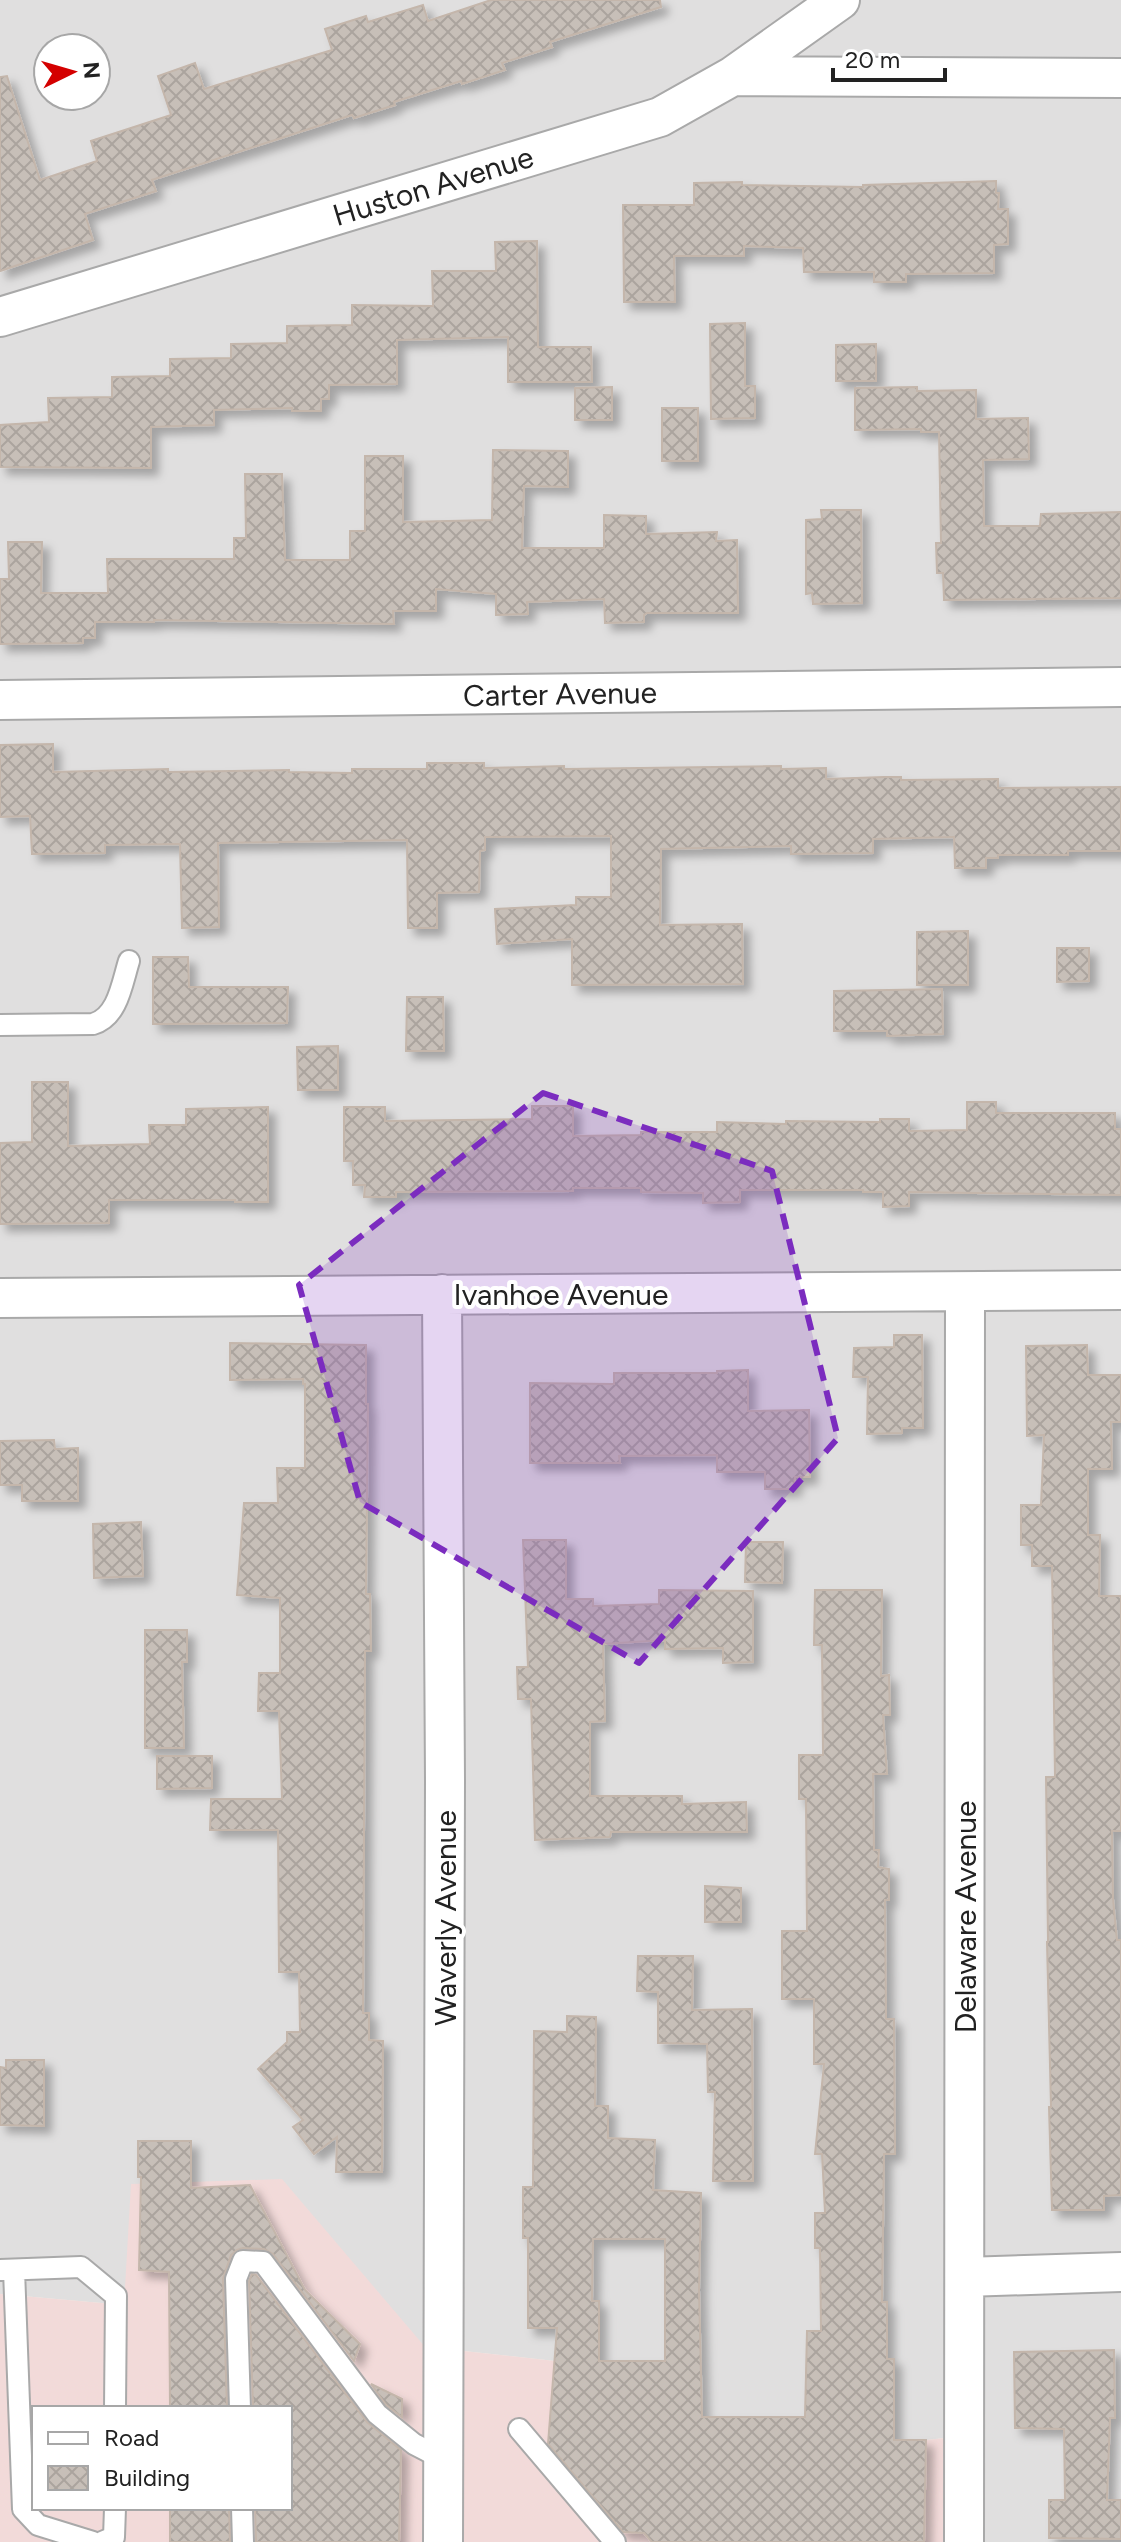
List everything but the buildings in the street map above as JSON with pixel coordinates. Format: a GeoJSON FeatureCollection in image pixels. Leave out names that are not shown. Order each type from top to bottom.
{"type":"FeatureCollection","features":[{"type":"Feature","properties":{"kind":"street","name":"Huston Avenue"},"geometry":{"type":"LineString","coordinates":[[0,317],[660,117],[733,76],[840,0]]}},
{"type":"Feature","properties":{"kind":"street"},"geometry":{"type":"LineString","coordinates":[[733,76],[1121,78]]}},
{"type":"Feature","properties":{"kind":"street","name":"Carter Avenue"},"geometry":{"type":"LineString","coordinates":[[0,700],[1121,687]]}},
{"type":"Feature","properties":{"kind":"street","name":"Ivanhoe Avenue"},"geometry":{"type":"LineString","coordinates":[[0,1298],[1121,1290]]}},
{"type":"Feature","properties":{"kind":"street","name":"Delaware Avenue"},"geometry":{"type":"LineString","coordinates":[[964,2542],[965,1293]]}},
{"type":"Feature","properties":{"kind":"street","name":"Waverly Avenue"},"geometry":{"type":"LineString","coordinates":[[442,1294],[445,1766],[443,2542]]}},
{"type":"Feature","properties":{"kind":"street"},"geometry":{"type":"LineString","coordinates":[[965,2277],[1121,2272]]}},
{"type":"Feature","properties":{"kind":"lane"},"geometry":{"type":"LineString","coordinates":[[0,1025],[93,1024],[102,1021],[109,1015],[118,997],[129,961]]}},
{"type":"Feature","properties":{"kind":"lane"},"geometry":{"type":"LineString","coordinates":[[240,2406],[236,2279],[243,2261],[263,2262],[377,2414],[414,2444],[443,2459]]}},
{"type":"Feature","properties":{"kind":"lane"},"geometry":{"type":"LineString","coordinates":[[93,2542],[38,2525],[23,2509],[7,2270],[81,2267],[116,2296],[115,2406]]}},
{"type":"Feature","properties":{"kind":"lane"},"geometry":{"type":"LineString","coordinates":[[519,2429],[615,2542]]}},
{"type":"Feature","properties":{"kind":"lane"},"geometry":{"type":"LineString","coordinates":[[102,2542],[114,2537],[115,2510]]}},
{"type":"Feature","properties":{"kind":"lane"},"geometry":{"type":"LineString","coordinates":[[242,2510],[243,2542]]}},
{"type":"Feature","properties":{"kind":"highlighted area"},"geometry":{"type":"Polygon","coordinates":[[[543,1093],[772,1171],[838,1438],[639,1663],[360,1502],[299,1285],[543,1093]]]}},
{"type":"Feature","properties":{"kind":"shaded area"},"geometry":{"type":"Polygon","coordinates":[[[0,0],[1121,0],[1121,2542],[964,2542],[964,2436],[926,2440],[703,2444],[700,2361],[555,2361],[124,2305],[0,2294],[0,0]]]}},
{"type":"Feature","properties":{"kind":"shaded area"},"geometry":{"type":"Polygon","coordinates":[[[282,2179],[443,2368],[445,2349],[555,2361],[700,2361],[703,2443],[926,2440],[965,2436],[964,2542],[0,2542],[0,2294],[124,2305],[131,2184],[282,2179]]]}}]}
